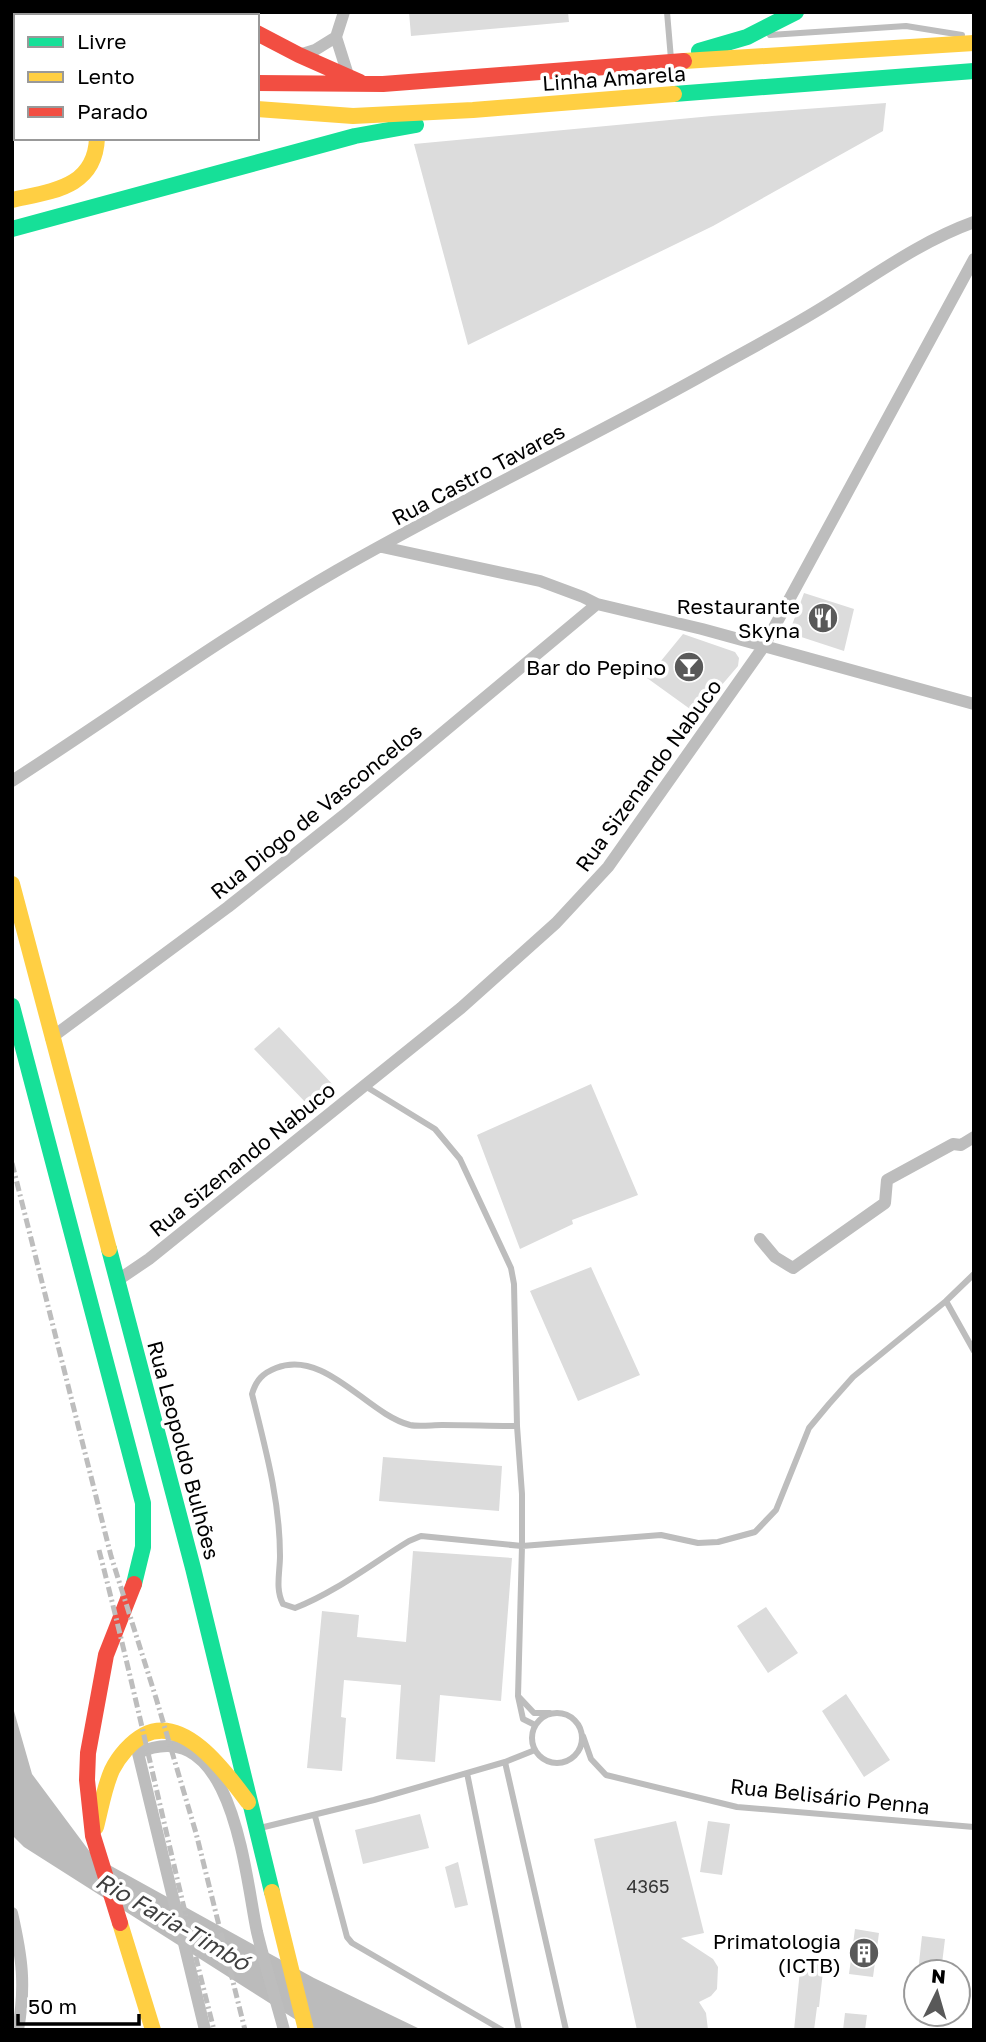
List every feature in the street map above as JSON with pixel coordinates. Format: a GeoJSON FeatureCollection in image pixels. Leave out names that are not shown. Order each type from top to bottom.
{"type":"FeatureCollection","features":[{"type":"Feature","properties":{"kind":"main road"},"geometry":{"type":"LineString","coordinates":[[665,61],[747,37],[796,12]]}},
{"type":"Feature","properties":{"kind":"main road"},"geometry":{"type":"LineString","coordinates":[[259,34],[366,85]]}},
{"type":"Feature","properties":{"kind":"main road","name":"Linha Amarela"},"geometry":{"type":"LineString","coordinates":[[259,83],[302,86],[366,85],[665,61],[974,43]]}},
{"type":"Feature","properties":{"kind":"main road","name":"Linha Amarela"},"geometry":{"type":"LineString","coordinates":[[259,109],[353,116],[473,110],[974,71]]}},
{"type":"Feature","properties":{"kind":"main road"},"geometry":{"type":"LineString","coordinates":[[12,229],[355,136],[473,110]]}},
{"type":"Feature","properties":{"kind":"main road"},"geometry":{"type":"LineString","coordinates":[[12,200],[77,182],[88,172],[96,158],[97,140]]}},
{"type":"Feature","properties":{"kind":"main road","name":"Rua Leopoldo Bulhões"},"geometry":{"type":"LineString","coordinates":[[12,884],[197,1580],[306,2030]]}},
{"type":"Feature","properties":{"kind":"main road"},"geometry":{"type":"LineString","coordinates":[[12,1006],[143,1503],[145,1535],[141,1561],[110,1641],[88,1753],[87,1780],[93,1836],[153,2030]]}},
{"type":"Feature","properties":{"kind":"main road"},"geometry":{"type":"LineString","coordinates":[[93,1836],[113,1769],[134,1742],[152,1731],[181,1734],[197,1745],[216,1761],[252,1807]]}},
{"type":"Feature","properties":{"kind":"street"},"geometry":{"type":"LineString","coordinates":[[344,12],[336,37],[349,77]]}},
{"type":"Feature","properties":{"kind":"street"},"geometry":{"type":"LineString","coordinates":[[299,55],[315,50],[336,37]]}},
{"type":"Feature","properties":{"kind":"street","name":"Rua Castro Tavares"},"geometry":{"type":"LineString","coordinates":[[12,781],[240,629],[338,570],[479,492],[613,425],[816,312],[932,240],[974,222]]}},
{"type":"Feature","properties":{"kind":"street","name":"Rua Sizenando Nabuco"},"geometry":{"type":"LineString","coordinates":[[118,1280],[149,1259],[461,1008],[527,950],[607,867],[764,646],[974,259]]}},
{"type":"Feature","properties":{"kind":"street"},"geometry":{"type":"LineString","coordinates":[[382,547],[540,581],[597,604],[675,622],[974,704]]}},
{"type":"Feature","properties":{"kind":"street","name":"Rua Diogo de Vasconcelos"},"geometry":{"type":"LineString","coordinates":[[51,1038],[188,938],[344,815],[597,604]]}},
{"type":"Feature","properties":{"kind":"street"},"geometry":{"type":"LineString","coordinates":[[760,1239],[775,1257],[793,1268],[885,1203],[887,1180],[953,1144],[961,1145],[974,1137]]}},
{"type":"Feature","properties":{"kind":"street"},"geometry":{"type":"LineString","coordinates":[[205,2030],[138,1753],[154,1746],[175,1746],[195,1756],[215,1776],[226,1795],[236,1828],[258,1934],[284,2029]]}},
{"type":"Feature","properties":{"kind":"street"},"geometry":{"type":"LineString","coordinates":[[12,1913],[22,1956],[22,2010],[18,2030]]}},
{"type":"Feature","properties":{"kind":"lane"},"geometry":{"type":"LineString","coordinates":[[665,61],[667,12]]}},
{"type":"Feature","properties":{"kind":"lane"},"geometry":{"type":"LineString","coordinates":[[747,37],[906,26],[974,37]]}},
{"type":"Feature","properties":{"kind":"lane"},"geometry":{"type":"LineString","coordinates":[[363,1086],[435,1129],[449,1144],[460,1159],[511,1268],[516,1307],[517,1426],[522,1494],[518,1696],[523,1719],[535,1725]]}},
{"type":"Feature","properties":{"kind":"lane"},"geometry":{"type":"LineString","coordinates":[[517,1426],[410,1425],[385,1412],[344,1383],[309,1367],[289,1365],[260,1377],[252,1394],[276,1494],[280,1555],[278,1589],[287,1608],[295,1608],[328,1593],[421,1536],[522,1546],[661,1535],[698,1543],[718,1542],[755,1532],[776,1510],[809,1428],[828,1404],[853,1377],[973,1276]]}},
{"type":"Feature","properties":{"kind":"lane"},"geometry":{"type":"LineString","coordinates":[[946,1301],[974,1351]]}},
{"type":"Feature","properties":{"kind":"lane"},"geometry":{"type":"LineString","coordinates":[[518,1696],[534,1713],[553,1713],[570,1715],[581,1728],[583,1736],[578,1752],[564,1762],[547,1761],[535,1750],[532,1733],[535,1725],[546,1715],[553,1713]]}},
{"type":"Feature","properties":{"kind":"lane","name":"Rua Belisário Penna"},"geometry":{"type":"LineString","coordinates":[[583,1736],[592,1759],[606,1775],[737,1807],[974,1827]]}},
{"type":"Feature","properties":{"kind":"lane"},"geometry":{"type":"LineString","coordinates":[[258,1828],[314,1816],[467,1773],[535,1750]]}},
{"type":"Feature","properties":{"kind":"lane"},"geometry":{"type":"LineString","coordinates":[[505,1762],[566,2030]]}},
{"type":"Feature","properties":{"kind":"lane"},"geometry":{"type":"LineString","coordinates":[[467,1773],[519,2030]]}},
{"type":"Feature","properties":{"kind":"lane"},"geometry":{"type":"LineString","coordinates":[[314,1816],[347,1937],[352,1943],[502,2030]]}},
{"type":"Feature","properties":{"kind":"water","name":"Rio Faria-Timbó"},"geometry":{"type":"Polygon","coordinates":[[[12,1704],[32,1774],[93,1856],[314,1978],[422,2030],[312,2030],[24,1847],[12,1835],[12,1704]]]}},
{"type":"Feature","properties":{"kind":"building"},"geometry":{"type":"Polygon","coordinates":[[[409,12],[568,12],[569,22],[411,36],[409,12]]]}},
{"type":"Feature","properties":{"kind":"building"},"geometry":{"type":"Polygon","coordinates":[[[886,103],[883,131],[713,226],[468,345],[414,144],[712,116],[886,103]]]}},
{"type":"Feature","properties":{"kind":"building","name":"Restaurante Skyna"},"geometry":{"type":"Polygon","coordinates":[[[804,593],[854,609],[844,651],[789,633],[804,593]]]}},
{"type":"Feature","properties":{"kind":"building"},"geometry":{"type":"Polygon","coordinates":[[[683,634],[735,652],[739,658],[738,666],[697,714],[647,678],[683,634]]]}},
{"type":"Feature","properties":{"kind":"building"},"geometry":{"type":"Polygon","coordinates":[[[279,1027],[334,1086],[309,1106],[254,1049],[279,1027]]]}},
{"type":"Feature","properties":{"kind":"building"},"geometry":{"type":"Polygon","coordinates":[[[591,1084],[638,1195],[572,1220],[573,1224],[520,1249],[477,1135],[591,1084]]]}},
{"type":"Feature","properties":{"kind":"building"},"geometry":{"type":"Polygon","coordinates":[[[591,1267],[640,1375],[578,1401],[530,1291],[591,1267]]]}},
{"type":"Feature","properties":{"kind":"building"},"geometry":{"type":"Polygon","coordinates":[[[383,1457],[502,1466],[499,1511],[379,1501],[383,1457]]]}},
{"type":"Feature","properties":{"kind":"building"},"geometry":{"type":"Polygon","coordinates":[[[413,1551],[512,1558],[501,1701],[440,1695],[435,1762],[396,1759],[401,1685],[344,1680],[341,1717],[346,1718],[342,1771],[307,1768],[322,1611],[359,1615],[357,1637],[406,1642],[413,1551]]]}},
{"type":"Feature","properties":{"kind":"building"},"geometry":{"type":"Polygon","coordinates":[[[766,1607],[798,1653],[768,1673],[737,1626],[766,1607]]]}},
{"type":"Feature","properties":{"kind":"building"},"geometry":{"type":"Polygon","coordinates":[[[846,1694],[890,1760],[864,1777],[822,1711],[846,1694]]]}},
{"type":"Feature","properties":{"kind":"building"},"geometry":{"type":"Polygon","coordinates":[[[420,1814],[429,1848],[363,1864],[355,1830],[420,1814]]]}},
{"type":"Feature","properties":{"kind":"building"},"geometry":{"type":"Polygon","coordinates":[[[676,1821],[704,1933],[681,1938],[713,1959],[718,1967],[717,1989],[711,1996],[699,2002],[706,2013],[708,2030],[637,2030],[594,1839],[676,1821]]]}},
{"type":"Feature","properties":{"kind":"building"},"geometry":{"type":"Polygon","coordinates":[[[708,1821],[730,1824],[722,1875],[700,1872],[708,1821]]]}},
{"type":"Feature","properties":{"kind":"building"},"geometry":{"type":"Polygon","coordinates":[[[458,1862],[468,1905],[455,1908],[445,1867],[458,1862]]]}},
{"type":"Feature","properties":{"kind":"building","name":"Primatologia (ICTB)"},"geometry":{"type":"Polygon","coordinates":[[[855,1929],[879,1933],[873,1977],[849,1974],[855,1929]]]}},
{"type":"Feature","properties":{"kind":"building"},"geometry":{"type":"Polygon","coordinates":[[[922,1936],[945,1939],[943,1958],[920,1958],[922,1936]]]}},
{"type":"Feature","properties":{"kind":"building","name":"Primatologia (ICTB)"},"geometry":{"type":"Polygon","coordinates":[[[801,1960],[824,1962],[814,2030],[794,2030],[801,1960]]]}},
{"type":"Feature","properties":{"kind":"building","name":"Primatologia (ICTB)"},"geometry":{"type":"Polygon","coordinates":[[[845,2013],[867,2015],[865,2030],[843,2030],[845,2013]]]}},
{"type":"Feature","properties":{"kind":"railway"},"geometry":{"type":"LineString","coordinates":[[12,1163],[111,1556],[196,1833],[245,2030]]}},
{"type":"Feature","properties":{"kind":"railway"},"geometry":{"type":"LineString","coordinates":[[99,1550],[214,2030]]}},
{"type":"Feature","properties":{"kind":"traffic: fast"},"geometry":{"type":"LineString","coordinates":[[699,51],[747,37],[796,12]]}},
{"type":"Feature","properties":{"kind":"traffic: fast"},"geometry":{"type":"LineString","coordinates":[[674,94],[974,71]]}},
{"type":"Feature","properties":{"kind":"traffic: fast"},"geometry":{"type":"LineString","coordinates":[[12,229],[355,136],[416,125]]}},
{"type":"Feature","properties":{"kind":"traffic: fast"},"geometry":{"type":"LineString","coordinates":[[12,1006],[143,1503],[143,1547],[134,1584]]}},
{"type":"Feature","properties":{"kind":"traffic: fast"},"geometry":{"type":"LineString","coordinates":[[109,1249],[193,1568],[272,1892]]}},
{"type":"Feature","properties":{"kind":"traffic: slow"},"geometry":{"type":"LineString","coordinates":[[684,61],[974,43]]}},
{"type":"Feature","properties":{"kind":"traffic: slow"},"geometry":{"type":"LineString","coordinates":[[259,109],[353,116],[473,110],[674,94]]}},
{"type":"Feature","properties":{"kind":"traffic: slow"},"geometry":{"type":"LineString","coordinates":[[12,200],[56,190],[80,177],[94,155],[97,140]]}},
{"type":"Feature","properties":{"kind":"traffic: slow"},"geometry":{"type":"LineString","coordinates":[[12,884],[109,1249]]}},
{"type":"Feature","properties":{"kind":"traffic: slow"},"geometry":{"type":"LineString","coordinates":[[96,1827],[107,1784],[118,1760],[139,1738],[159,1731],[175,1733],[204,1750],[248,1802]]}},
{"type":"Feature","properties":{"kind":"traffic: slow"},"geometry":{"type":"LineString","coordinates":[[272,1892],[306,2030]]}},
{"type":"Feature","properties":{"kind":"traffic: slow"},"geometry":{"type":"LineString","coordinates":[[120,1923],[153,2030]]}},
{"type":"Feature","properties":{"kind":"traffic: jam"},"geometry":{"type":"LineString","coordinates":[[259,34],[360,82]]}},
{"type":"Feature","properties":{"kind":"traffic: jam"},"geometry":{"type":"LineString","coordinates":[[259,83],[383,84],[684,61]]}},
{"type":"Feature","properties":{"kind":"traffic: jam"},"geometry":{"type":"LineString","coordinates":[[120,1923],[93,1836],[87,1780],[88,1753],[106,1655],[134,1584]]}},
{"type":"Feature","properties":{"kind":"place","name":"Restaurante Skyna"},"geometry":{"type":"Point","coordinates":[823,618]}},
{"type":"Feature","properties":{"kind":"place","name":"Bar do Pepino"},"geometry":{"type":"Point","coordinates":[689,667]}},
{"type":"Feature","properties":{"kind":"place","name":"Primatologia (ICTB)"},"geometry":{"type":"Point","coordinates":[864,1953]}}]}
